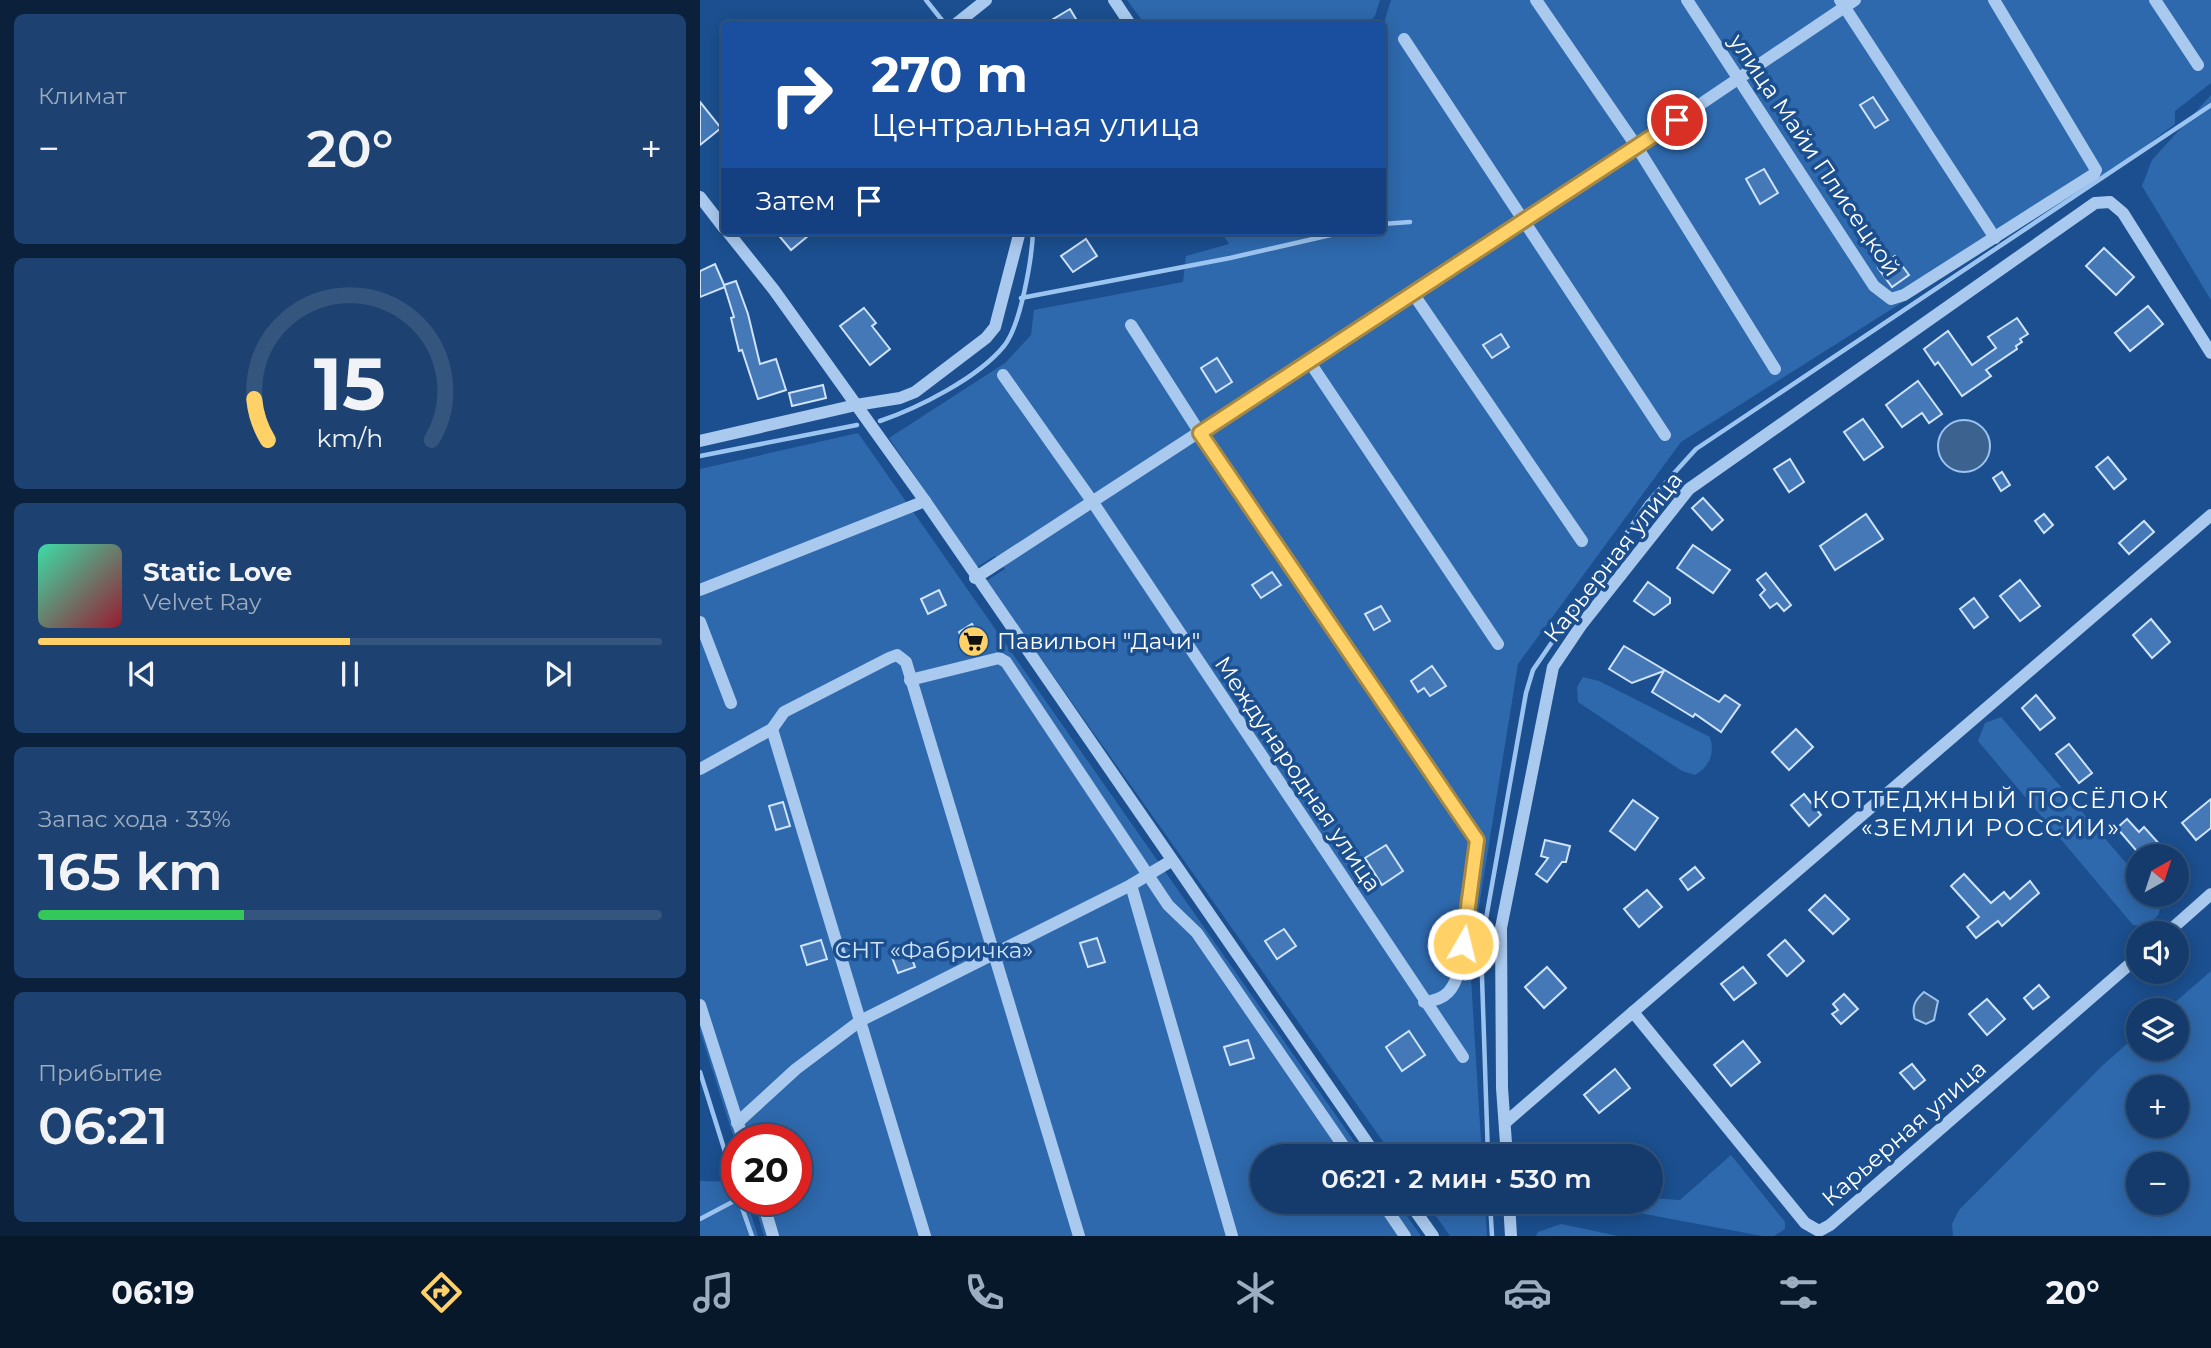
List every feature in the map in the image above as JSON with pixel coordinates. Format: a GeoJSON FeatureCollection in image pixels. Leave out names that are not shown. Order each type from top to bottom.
{"type":"FeatureCollection","features":[{"type":"Feature","properties":{"kind":"street"},"geometry":{"type":"LineString","coordinates":[[960,21],[986,0]]}},
{"type":"Feature","properties":{"kind":"street"},"geometry":{"type":"LineString","coordinates":[[1114,0],[1128,21]]}},
{"type":"Feature","properties":{"kind":"street"},"geometry":{"type":"LineString","coordinates":[[1536,0],[1637,147],[1775,369]]}},
{"type":"Feature","properties":{"kind":"street","name":"улица Майи Плисецкой"},"geometry":{"type":"LineString","coordinates":[[1688,0],[1874,286],[1885,297],[1891,299],[1904,295],[1995,238]]}},
{"type":"Feature","properties":{"kind":"street"},"geometry":{"type":"LineString","coordinates":[[975,578],[1637,147],[1738,80],[1847,2],[1995,238],[2094,174],[2092,159],[1994,0]]}},
{"type":"Feature","properties":{"kind":"street"},"geometry":{"type":"LineString","coordinates":[[2155,0],[2198,65]]}},
{"type":"Feature","properties":{"kind":"street"},"geometry":{"type":"LineString","coordinates":[[1404,39],[1665,435]]}},
{"type":"Feature","properties":{"kind":"street"},"geometry":{"type":"LineString","coordinates":[[700,197],[721,224]]}},
{"type":"Feature","properties":{"kind":"street","name":"Карьерная улица"},"geometry":{"type":"LineString","coordinates":[[1507,1144],[1502,1088],[1501,928],[1553,667],[1582,624],[1689,489],[2095,203],[2110,202],[2123,213],[2211,353]]}},
{"type":"Feature","properties":{"kind":"street"},"geometry":{"type":"LineString","coordinates":[[730,235],[925,501],[975,578],[1368,1144]]}},
{"type":"Feature","properties":{"kind":"street"},"geometry":{"type":"LineString","coordinates":[[700,441],[856,405],[900,398],[915,392],[986,338],[995,327],[1019,235]]}},
{"type":"Feature","properties":{"kind":"street"},"geometry":{"type":"LineString","coordinates":[[1412,292],[1582,541]]}},
{"type":"Feature","properties":{"kind":"street"},"geometry":{"type":"LineString","coordinates":[[1131,325],[1200,433],[1477,840],[1460,968],[1454,986],[1447,996],[1424,1002]]}},
{"type":"Feature","properties":{"kind":"street"},"geometry":{"type":"LineString","coordinates":[[1309,360],[1498,644]]}},
{"type":"Feature","properties":{"kind":"street","name":"Международная улица"},"geometry":{"type":"LineString","coordinates":[[1003,375],[1092,501],[1463,1057]]}},
{"type":"Feature","properties":{"kind":"street"},"geometry":{"type":"LineString","coordinates":[[700,590],[925,501]]}},
{"type":"Feature","properties":{"kind":"street"},"geometry":{"type":"LineString","coordinates":[[1506,1122],[2211,515]]}},
{"type":"Feature","properties":{"kind":"street"},"geometry":{"type":"LineString","coordinates":[[700,622],[731,703]]}},
{"type":"Feature","properties":{"kind":"street"},"geometry":{"type":"LineString","coordinates":[[700,769],[772,729],[784,712],[889,657],[897,655],[906,662],[1079,1236]]}},
{"type":"Feature","properties":{"kind":"street"},"geometry":{"type":"LineString","coordinates":[[910,680],[999,658],[1006,662],[1168,905],[1196,933],[1342,1144]]}},
{"type":"Feature","properties":{"kind":"street"},"geometry":{"type":"LineString","coordinates":[[772,729],[925,1236]]}},
{"type":"Feature","properties":{"kind":"street"},"geometry":{"type":"LineString","coordinates":[[700,1005],[737,1123],[796,1069],[860,1021],[1131,885],[1171,861]]}},
{"type":"Feature","properties":{"kind":"street"},"geometry":{"type":"LineString","coordinates":[[1131,885],[1232,1236]]}},
{"type":"Feature","properties":{"kind":"street"},"geometry":{"type":"LineString","coordinates":[[2181,921],[2211,894]]}},
{"type":"Feature","properties":{"kind":"street","name":"Карьерная улица"},"geometry":{"type":"LineString","coordinates":[[1633,1012],[1805,1223],[1819,1231],[1830,1225],[2126,967]]}},
{"type":"Feature","properties":{"kind":"street"},"geometry":{"type":"LineString","coordinates":[[1390,1214],[1405,1236]]}},
{"type":"Feature","properties":{"kind":"street"},"geometry":{"type":"LineString","coordinates":[[1417,1214],[1433,1236]]}},
{"type":"Feature","properties":{"kind":"street"},"geometry":{"type":"LineString","coordinates":[[1510,1214],[1511,1236]]}},
{"type":"Feature","properties":{"kind":"street"},"geometry":{"type":"LineString","coordinates":[[767,1215],[773,1236]]}},
{"type":"Feature","properties":{"kind":"green space"},"geometry":{"type":"Polygon","coordinates":[[[1127,0],[1380,0],[1371,21],[1143,21],[1127,0]]]}},
{"type":"Feature","properties":{"kind":"green space"},"geometry":{"type":"Polygon","coordinates":[[[1391,0],[2211,0],[2211,83],[2175,111],[2175,124],[2120,165],[1681,442],[1518,664],[1470,962],[1481,1144],[1385,1144],[986,581],[1005,569],[995,556],[977,567],[889,438],[1005,363],[1031,335],[1034,310],[1183,282],[1186,256],[1229,244],[1223,235],[1386,235],[1386,21],[1391,0]]]}},
{"type":"Feature","properties":{"kind":"green space"},"geometry":{"type":"Polygon","coordinates":[[[2211,95],[2211,300],[2142,186],[2152,160],[2211,95]]]}},
{"type":"Feature","properties":{"kind":"green space","name":"СНТ «Фабричка»"},"geometry":{"type":"Polygon","coordinates":[[[858,433],[1356,1144],[1250,1144],[1250,1214],[1405,1214],[1421,1236],[764,1236],[758,1215],[812,1215],[812,1124],[729,1124],[700,1031],[700,469],[858,433]]]}},
{"type":"Feature","properties":{"kind":"green space"},"geometry":{"type":"Polygon","coordinates":[[[1583,677],[1599,681],[1710,737],[1712,749],[1708,764],[1695,775],[1682,771],[1578,702],[1577,687],[1583,677]]]}},
{"type":"Feature","properties":{"kind":"green space"},"geometry":{"type":"Polygon","coordinates":[[[2001,717],[2126,863],[2126,907],[2160,907],[2159,914],[2153,921],[2130,921],[1978,741],[1985,723],[2001,717]]]}},
{"type":"Feature","properties":{"kind":"green space"},"geometry":{"type":"Polygon","coordinates":[[[2211,971],[2211,1236],[1953,1236],[1952,1224],[1959,1210],[2126,1045],[2126,1061],[2189,1061],[2189,998],[2180,998],[2211,971]]]}},
{"type":"Feature","properties":{"kind":"green space"},"geometry":{"type":"Polygon","coordinates":[[[1731,1155],[1785,1222],[1785,1229],[1774,1236],[1762,1236],[1645,1214],[1663,1214],[1663,1199],[1680,1200],[1731,1155]]]}},
{"type":"Feature","properties":{"kind":"green space"},"geometry":{"type":"Polygon","coordinates":[[[700,1181],[721,1182],[721,1215],[751,1215],[758,1236],[700,1236],[700,1181]]]}},
{"type":"Feature","properties":{"kind":"green space"},"geometry":{"type":"Polygon","coordinates":[[[1434,1214],[1486,1214],[1487,1236],[1450,1236],[1434,1214]]]}},
{"type":"Feature","properties":{"kind":"green space"},"geometry":{"type":"Polygon","coordinates":[[[1561,1224],[1618,1236],[1536,1236],[1538,1232],[1561,1224]]]}},
{"type":"Feature","properties":{"kind":"shaded area"},"geometry":{"type":"Polygon","coordinates":[[[1964,420],[1974,422],[1982,428],[1988,436],[1988,456],[1982,464],[1974,470],[1964,472],[1954,470],[1946,464],[1940,456],[1938,446],[1940,436],[1946,428],[1954,422],[1964,420]]]}},
{"type":"Feature","properties":{"kind":"shaded area"},"geometry":{"type":"Polygon","coordinates":[[[1924,992],[1938,1001],[1934,1020],[1926,1024],[1915,1019],[1913,1011],[1916,1001],[1924,992]]]}},
{"type":"Feature","properties":{"kind":"building"},"geometry":{"type":"Polygon","coordinates":[[[1070,9],[1077,21],[1050,21],[1070,9]]]}},
{"type":"Feature","properties":{"kind":"building"},"geometry":{"type":"Polygon","coordinates":[[[1873,97],[1888,120],[1875,128],[1860,105],[1873,97]]]}},
{"type":"Feature","properties":{"kind":"building"},"geometry":{"type":"Polygon","coordinates":[[[700,102],[721,128],[700,145],[700,102]]]}},
{"type":"Feature","properties":{"kind":"building"},"geometry":{"type":"Polygon","coordinates":[[[1764,169],[1778,193],[1760,204],[1746,179],[1764,169]]]}},
{"type":"Feature","properties":{"kind":"building"},"geometry":{"type":"Polygon","coordinates":[[[778,235],[809,235],[791,250],[778,235]]]}},
{"type":"Feature","properties":{"kind":"building"},"geometry":{"type":"Polygon","coordinates":[[[1086,239],[1097,256],[1073,272],[1061,256],[1086,239]]]}},
{"type":"Feature","properties":{"kind":"building"},"geometry":{"type":"Polygon","coordinates":[[[2104,248],[2134,277],[2116,295],[2086,266],[2104,248]]]}},
{"type":"Feature","properties":{"kind":"building"},"geometry":{"type":"Polygon","coordinates":[[[1895,256],[1909,275],[1892,287],[1878,268],[1895,256]]]}},
{"type":"Feature","properties":{"kind":"building"},"geometry":{"type":"Polygon","coordinates":[[[715,264],[725,287],[700,297],[700,271],[715,264]]]}},
{"type":"Feature","properties":{"kind":"building"},"geometry":{"type":"Polygon","coordinates":[[[736,281],[748,314],[760,364],[776,359],[786,390],[758,399],[742,350],[739,351],[731,318],[734,317],[724,285],[736,281]]]}},
{"type":"Feature","properties":{"kind":"building"},"geometry":{"type":"Polygon","coordinates":[[[2148,306],[2163,324],[2130,351],[2115,333],[2148,306]]]}},
{"type":"Feature","properties":{"kind":"building"},"geometry":{"type":"Polygon","coordinates":[[[864,308],[876,323],[872,326],[890,349],[870,365],[840,326],[864,308]]]}},
{"type":"Feature","properties":{"kind":"building"},"geometry":{"type":"Polygon","coordinates":[[[2017,318],[2028,334],[2020,339],[2022,342],[2016,346],[2017,349],[1986,370],[1991,376],[1962,396],[1938,362],[1935,365],[1924,349],[1948,331],[1972,365],[1996,348],[1988,337],[2017,318]]]}},
{"type":"Feature","properties":{"kind":"building"},"geometry":{"type":"Polygon","coordinates":[[[1501,334],[1509,347],[1492,358],[1483,345],[1501,334]]]}},
{"type":"Feature","properties":{"kind":"building"},"geometry":{"type":"Polygon","coordinates":[[[1217,358],[1232,382],[1216,392],[1201,368],[1217,358]]]}},
{"type":"Feature","properties":{"kind":"building"},"geometry":{"type":"Polygon","coordinates":[[[1918,381],[1942,414],[1929,423],[1922,413],[1902,427],[1886,405],[1918,381]]]}},
{"type":"Feature","properties":{"kind":"building"},"geometry":{"type":"Polygon","coordinates":[[[823,385],[826,398],[792,406],[789,393],[823,385]]]}},
{"type":"Feature","properties":{"kind":"building"},"geometry":{"type":"Polygon","coordinates":[[[1863,419],[1883,447],[1864,460],[1844,432],[1863,419]]]}},
{"type":"Feature","properties":{"kind":"building"},"geometry":{"type":"Polygon","coordinates":[[[2108,457],[2126,479],[2114,489],[2096,467],[2108,457]]]}},
{"type":"Feature","properties":{"kind":"building"},"geometry":{"type":"Polygon","coordinates":[[[1790,459],[1804,482],[1789,492],[1774,469],[1790,459]]]}},
{"type":"Feature","properties":{"kind":"building"},"geometry":{"type":"Polygon","coordinates":[[[2002,472],[2010,485],[2001,491],[1993,478],[2002,472]]]}},
{"type":"Feature","properties":{"kind":"building"},"geometry":{"type":"Polygon","coordinates":[[[1703,498],[1723,520],[1712,530],[1692,508],[1703,498]]]}},
{"type":"Feature","properties":{"kind":"building"},"geometry":{"type":"Polygon","coordinates":[[[1866,514],[1883,539],[1835,570],[1820,546],[1866,514]]]}},
{"type":"Feature","properties":{"kind":"building"},"geometry":{"type":"Polygon","coordinates":[[[2044,514],[2053,525],[2044,533],[2035,521],[2044,514]]]}},
{"type":"Feature","properties":{"kind":"building"},"geometry":{"type":"Polygon","coordinates":[[[2144,521],[2154,532],[2129,554],[2119,543],[2144,521]]]}},
{"type":"Feature","properties":{"kind":"building"},"geometry":{"type":"Polygon","coordinates":[[[1693,545],[1730,570],[1713,593],[1677,568],[1693,545]]]}},
{"type":"Feature","properties":{"kind":"building"},"geometry":{"type":"Polygon","coordinates":[[[1272,572],[1281,585],[1261,598],[1252,585],[1272,572]]]}},
{"type":"Feature","properties":{"kind":"building"},"geometry":{"type":"Polygon","coordinates":[[[1766,573],[1791,605],[1784,611],[1777,603],[1770,608],[1760,595],[1765,590],[1757,580],[1766,573]]]}},
{"type":"Feature","properties":{"kind":"building"},"geometry":{"type":"Polygon","coordinates":[[[2020,580],[2040,606],[2020,621],[2000,596],[2020,580]]]}},
{"type":"Feature","properties":{"kind":"building"},"geometry":{"type":"Polygon","coordinates":[[[1648,582],[1670,598],[1670,603],[1654,615],[1634,601],[1648,582]]]}},
{"type":"Feature","properties":{"kind":"building"},"geometry":{"type":"Polygon","coordinates":[[[939,590],[946,605],[928,614],[921,599],[939,590]]]}},
{"type":"Feature","properties":{"kind":"building"},"geometry":{"type":"Polygon","coordinates":[[[1974,598],[1988,617],[1974,628],[1960,609],[1974,598]]]}},
{"type":"Feature","properties":{"kind":"building"},"geometry":{"type":"Polygon","coordinates":[[[1381,606],[1390,621],[1374,630],[1365,614],[1381,606]]]}},
{"type":"Feature","properties":{"kind":"building"},"geometry":{"type":"Polygon","coordinates":[[[2151,619],[2170,642],[2152,658],[2133,635],[2151,619]]]}},
{"type":"Feature","properties":{"kind":"building","name":"Павильон \"Дачи\""},"geometry":{"type":"Polygon","coordinates":[[[972,624],[986,647],[973,655],[959,632],[972,624]]]}},
{"type":"Feature","properties":{"kind":"building"},"geometry":{"type":"Polygon","coordinates":[[[1624,646],[1719,702],[1725,695],[1740,705],[1721,732],[1695,714],[1693,717],[1652,692],[1664,671],[1632,683],[1609,669],[1624,646]]]}},
{"type":"Feature","properties":{"kind":"building"},"geometry":{"type":"Polygon","coordinates":[[[1432,666],[1446,686],[1430,696],[1424,688],[1418,692],[1411,681],[1432,666]]]}},
{"type":"Feature","properties":{"kind":"building"},"geometry":{"type":"Polygon","coordinates":[[[2036,695],[2055,718],[2040,730],[2022,708],[2036,695]]]}},
{"type":"Feature","properties":{"kind":"building"},"geometry":{"type":"Polygon","coordinates":[[[1796,729],[1813,747],[1789,770],[1772,752],[1796,729]]]}},
{"type":"Feature","properties":{"kind":"building"},"geometry":{"type":"Polygon","coordinates":[[[2069,744],[2092,773],[2079,783],[2056,754],[2069,744]]]}},
{"type":"Feature","properties":{"kind":"building"},"geometry":{"type":"Polygon","coordinates":[[[1804,794],[1821,815],[1809,826],[1791,805],[1804,794]]]}},
{"type":"Feature","properties":{"kind":"building"},"geometry":{"type":"Polygon","coordinates":[[[2211,799],[2211,828],[2196,840],[2182,823],[2211,799]]]}},
{"type":"Feature","properties":{"kind":"building"},"geometry":{"type":"Polygon","coordinates":[[[1633,800],[1658,818],[1635,850],[1610,831],[1633,800]]]}},
{"type":"Feature","properties":{"kind":"building"},"geometry":{"type":"Polygon","coordinates":[[[783,802],[790,826],[776,830],[769,806],[783,802]]]}},
{"type":"Feature","properties":{"kind":"building"},"geometry":{"type":"Polygon","coordinates":[[[2127,819],[2139,832],[2144,827],[2159,844],[2131,844],[2117,828],[2127,819]]]}},
{"type":"Feature","properties":{"kind":"building"},"geometry":{"type":"Polygon","coordinates":[[[1545,840],[1570,846],[1566,862],[1562,862],[1547,882],[1536,874],[1548,858],[1541,856],[1545,840]]]}},
{"type":"Feature","properties":{"kind":"building"},"geometry":{"type":"Polygon","coordinates":[[[1386,845],[1403,871],[1382,885],[1365,858],[1386,845]]]}},
{"type":"Feature","properties":{"kind":"building"},"geometry":{"type":"Polygon","coordinates":[[[1695,867],[1704,878],[1688,890],[1680,879],[1695,867]]]}},
{"type":"Feature","properties":{"kind":"building"},"geometry":{"type":"Polygon","coordinates":[[[1964,874],[1991,903],[2004,892],[2010,899],[2030,881],[2039,893],[2002,926],[1998,921],[1976,938],[1967,927],[1979,917],[1951,886],[1964,874]]]}},
{"type":"Feature","properties":{"kind":"building"},"geometry":{"type":"Polygon","coordinates":[[[1647,890],[1662,907],[1639,927],[1624,909],[1647,890]]]}},
{"type":"Feature","properties":{"kind":"building"},"geometry":{"type":"Polygon","coordinates":[[[1825,895],[1849,919],[1833,934],[1809,910],[1825,895]]]}},
{"type":"Feature","properties":{"kind":"building"},"geometry":{"type":"Polygon","coordinates":[[[1284,929],[1296,946],[1277,959],[1265,941],[1284,929]]]}},
{"type":"Feature","properties":{"kind":"building"},"geometry":{"type":"Polygon","coordinates":[[[1097,938],[1105,962],[1088,967],[1080,943],[1097,938]]]}},
{"type":"Feature","properties":{"kind":"building"},"geometry":{"type":"Polygon","coordinates":[[[821,940],[827,959],[807,965],[801,946],[821,940]]]}},
{"type":"Feature","properties":{"kind":"building"},"geometry":{"type":"Polygon","coordinates":[[[1785,940],[1804,961],[1787,976],[1768,955],[1785,940]]]}},
{"type":"Feature","properties":{"kind":"building"},"geometry":{"type":"Polygon","coordinates":[[[907,946],[915,967],[898,973],[890,952],[907,946]]]}},
{"type":"Feature","properties":{"kind":"building"},"geometry":{"type":"Polygon","coordinates":[[[1547,967],[1566,988],[1544,1008],[1525,987],[1547,967]]]}},
{"type":"Feature","properties":{"kind":"building"},"geometry":{"type":"Polygon","coordinates":[[[1743,967],[1756,983],[1734,1000],[1721,984],[1743,967]]]}},
{"type":"Feature","properties":{"kind":"building"},"geometry":{"type":"Polygon","coordinates":[[[2039,985],[2049,997],[2033,1009],[2024,998],[2039,985]]]}},
{"type":"Feature","properties":{"kind":"building"},"geometry":{"type":"Polygon","coordinates":[[[1844,994],[1858,1009],[1841,1024],[1832,1014],[1838,1010],[1833,1004],[1844,994]]]}},
{"type":"Feature","properties":{"kind":"building"},"geometry":{"type":"Polygon","coordinates":[[[1987,999],[2005,1019],[1987,1035],[1969,1014],[1987,999]]]}},
{"type":"Feature","properties":{"kind":"building"},"geometry":{"type":"Polygon","coordinates":[[[1409,1031],[1425,1055],[1402,1071],[1386,1047],[1409,1031]]]}},
{"type":"Feature","properties":{"kind":"building"},"geometry":{"type":"Polygon","coordinates":[[[1248,1040],[1254,1058],[1230,1065],[1224,1047],[1248,1040]]]}},
{"type":"Feature","properties":{"kind":"building"},"geometry":{"type":"Polygon","coordinates":[[[1743,1041],[1760,1062],[1731,1086],[1714,1065],[1743,1041]]]}},
{"type":"Feature","properties":{"kind":"building"},"geometry":{"type":"Polygon","coordinates":[[[1912,1064],[1925,1080],[1914,1089],[1900,1073],[1912,1064]]]}},
{"type":"Feature","properties":{"kind":"building"},"geometry":{"type":"Polygon","coordinates":[[[1615,1069],[1630,1088],[1599,1113],[1584,1095],[1615,1069]]]}},
{"type":"Feature","properties":{"kind":"waterway"},"geometry":{"type":"LineString","coordinates":[[926,0],[943,21]]}},
{"type":"Feature","properties":{"kind":"waterway"},"geometry":{"type":"LineString","coordinates":[[1488,1144],[1481,947],[1526,693],[1533,670],[1647,503],[1696,449],[2211,105]]}},
{"type":"Feature","properties":{"kind":"waterway"},"geometry":{"type":"LineString","coordinates":[[1386,224],[1410,222]]}},
{"type":"Feature","properties":{"kind":"waterway"},"geometry":{"type":"LineString","coordinates":[[880,421],[946,391],[979,369],[1004,346],[1016,323],[1020,308],[1028,274],[1033,235]]}},
{"type":"Feature","properties":{"kind":"waterway"},"geometry":{"type":"LineString","coordinates":[[1021,298],[1230,258],[1331,235]]}},
{"type":"Feature","properties":{"kind":"waterway"},"geometry":{"type":"LineString","coordinates":[[700,456],[857,425]]}},
{"type":"Feature","properties":{"kind":"waterway"},"geometry":{"type":"LineString","coordinates":[[700,1072],[721,1139]]}},
{"type":"Feature","properties":{"kind":"waterway"},"geometry":{"type":"LineString","coordinates":[[700,1219],[721,1208]]}},
{"type":"Feature","properties":{"kind":"waterway"},"geometry":{"type":"LineString","coordinates":[[1491,1214],[1492,1236]]}},
{"type":"Feature","properties":{"kind":"waterway"},"geometry":{"type":"LineString","coordinates":[[745,1215],[752,1236]]}},
{"type":"Feature","properties":{"kind":"place","name":"Павильон \"Дачи\""},"geometry":{"type":"Point","coordinates":[974,641]}},
{"type":"Feature","properties":{"kind":"district","name":"КОТТЕДЖНЫЙ ПОСЁЛОК «ЗЕМЛИ РОССИИ»"},"geometry":{"type":"Point","coordinates":[1991,814]}},
{"type":"Feature","properties":{"kind":"route"},"geometry":{"type":"LineString","coordinates":[[1463,944],[1477,840],[1200,433],[1677,120]]}}]}
